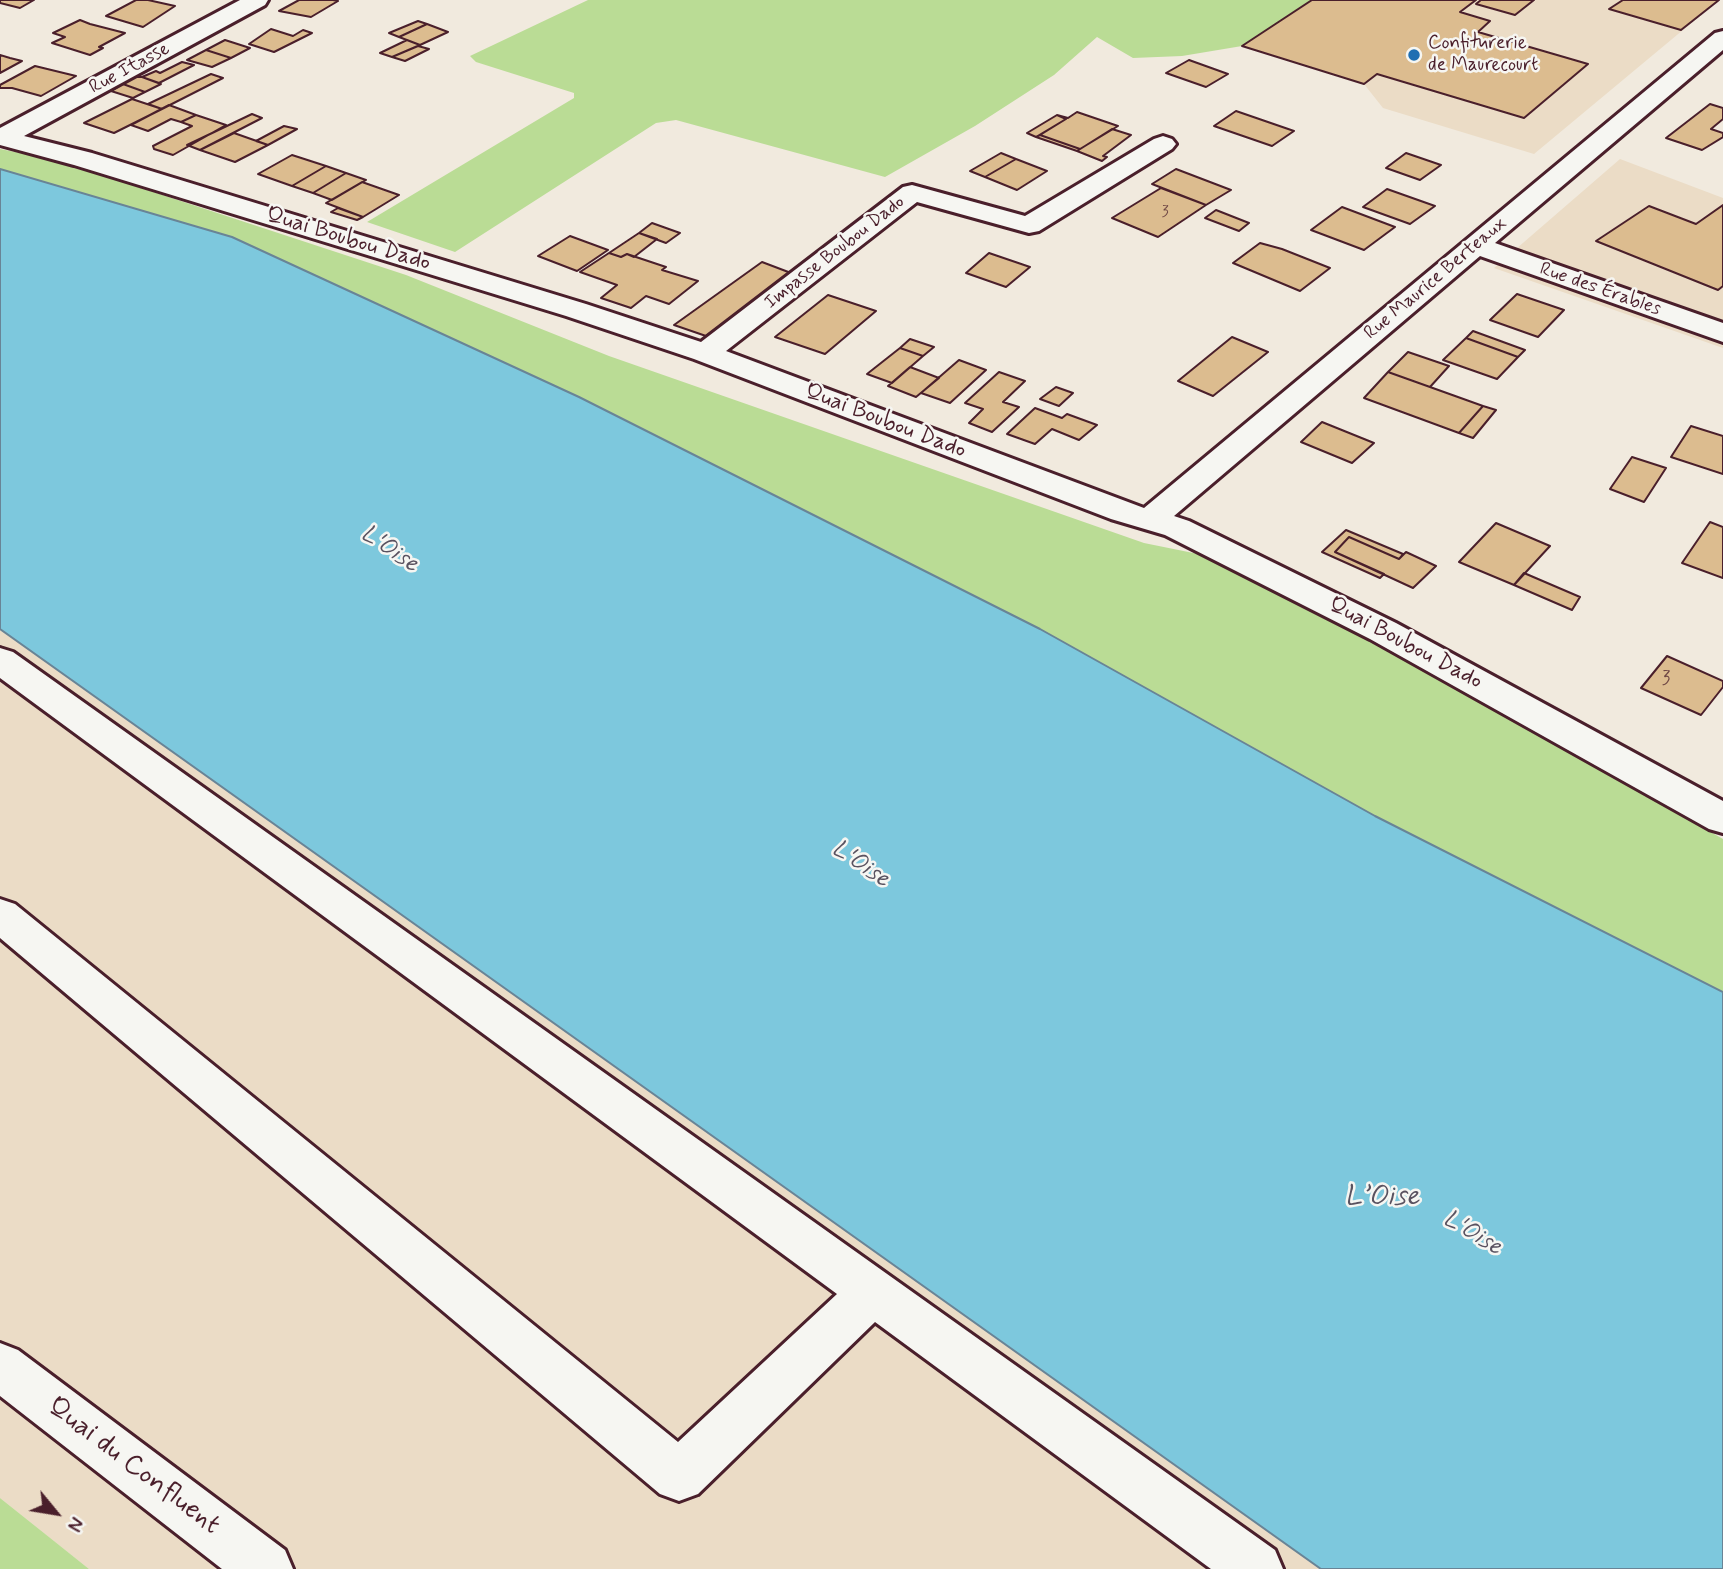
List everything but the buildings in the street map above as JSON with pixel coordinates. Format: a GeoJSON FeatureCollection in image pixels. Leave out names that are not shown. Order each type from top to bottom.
{"type":"FeatureCollection","features":[{"type":"Feature","properties":{"kind":"street","name":"Rue Itasse"},"geometry":{"type":"LineString","coordinates":[[2,137],[257,0]]}},
{"type":"Feature","properties":{"kind":"street","name":"Rue Maurice Berteaux"},"geometry":{"type":"LineString","coordinates":[[1148,521],[1723,38]]}},
{"type":"Feature","properties":{"kind":"street","name":"Quai Boubou Dado"},"geometry":{"type":"LineString","coordinates":[[2,137],[518,291],[705,354],[1148,521],[1177,528],[1383,631],[1723,819]]}},
{"type":"Feature","properties":{"kind":"street","name":"Impasse Boubou Dado"},"geometry":{"type":"LineString","coordinates":[[705,354],[912,193],[1029,225],[1163,144]]}},
{"type":"Feature","properties":{"kind":"street","name":"Rue des Érables"},"geometry":{"type":"LineString","coordinates":[[1476,246],[1723,333]]}},
{"type":"Feature","properties":{"kind":"street"},"geometry":{"type":"LineString","coordinates":[[0,660],[1256,1569]]}},
{"type":"Feature","properties":{"kind":"street"},"geometry":{"type":"LineString","coordinates":[[0,915],[679,1476],[872,1292]]}},
{"type":"Feature","properties":{"kind":"street","name":"Quai du Confluent"},"geometry":{"type":"LineString","coordinates":[[0,1366],[266,1569]]}},
{"type":"Feature","properties":{"kind":"shaded area"},"geometry":{"type":"Polygon","coordinates":[[[1312,0],[1719,0],[1534,154],[1383,108],[1364,84],[1242,46],[1312,0]]]}},
{"type":"Feature","properties":{"kind":"shaded area"},"geometry":{"type":"Polygon","coordinates":[[[1620,159],[1723,198],[1723,348],[1494,268],[1620,159]]]}},
{"type":"Feature","properties":{"kind":"shaded area"},"geometry":{"type":"Polygon","coordinates":[[[0,629],[1323,1569],[89,1569],[0,1498],[0,629]]]}},
{"type":"Feature","properties":{"kind":"green space"},"geometry":{"type":"Polygon","coordinates":[[[588,0],[1312,0],[1242,46],[1182,56],[1133,58],[1097,37],[1054,75],[975,126],[885,177],[676,120],[656,123],[455,252],[367,222],[574,98],[574,93],[476,62],[470,56],[588,0]]]}},
{"type":"Feature","properties":{"kind":"green space"},"geometry":{"type":"Polygon","coordinates":[[[0,149],[56,160],[406,275],[609,356],[1144,543],[1213,557],[1439,678],[1723,839],[1723,992],[1375,816],[1040,629],[579,397],[232,237],[0,169],[0,149]]]}},
{"type":"Feature","properties":{"kind":"green space"},"geometry":{"type":"Polygon","coordinates":[[[0,1498],[54,1541],[89,1569],[0,1569],[0,1498]]]}},
{"type":"Feature","properties":{"kind":"water","name":"L’Oise"},"geometry":{"type":"Polygon","coordinates":[[[0,169],[232,237],[579,397],[1040,629],[1375,816],[1723,992],[1723,1569],[1321,1569],[0,629],[0,169]]]}},
{"type":"Feature","properties":{"kind":"place","name":"Confiturerie de Maurecourt"},"geometry":{"type":"Point","coordinates":[1414,55]}},
{"type":"Feature","properties":{"kind":"water label","name":"L'Oise"},"geometry":{"type":"Point","coordinates":[389,550]}},
{"type":"Feature","properties":{"kind":"water label","name":"L'Oise"},"geometry":{"type":"Point","coordinates":[860,865]}},
{"type":"Feature","properties":{"kind":"water label","name":"L'Oise"},"geometry":{"type":"Point","coordinates":[1472,1234]}}]}
